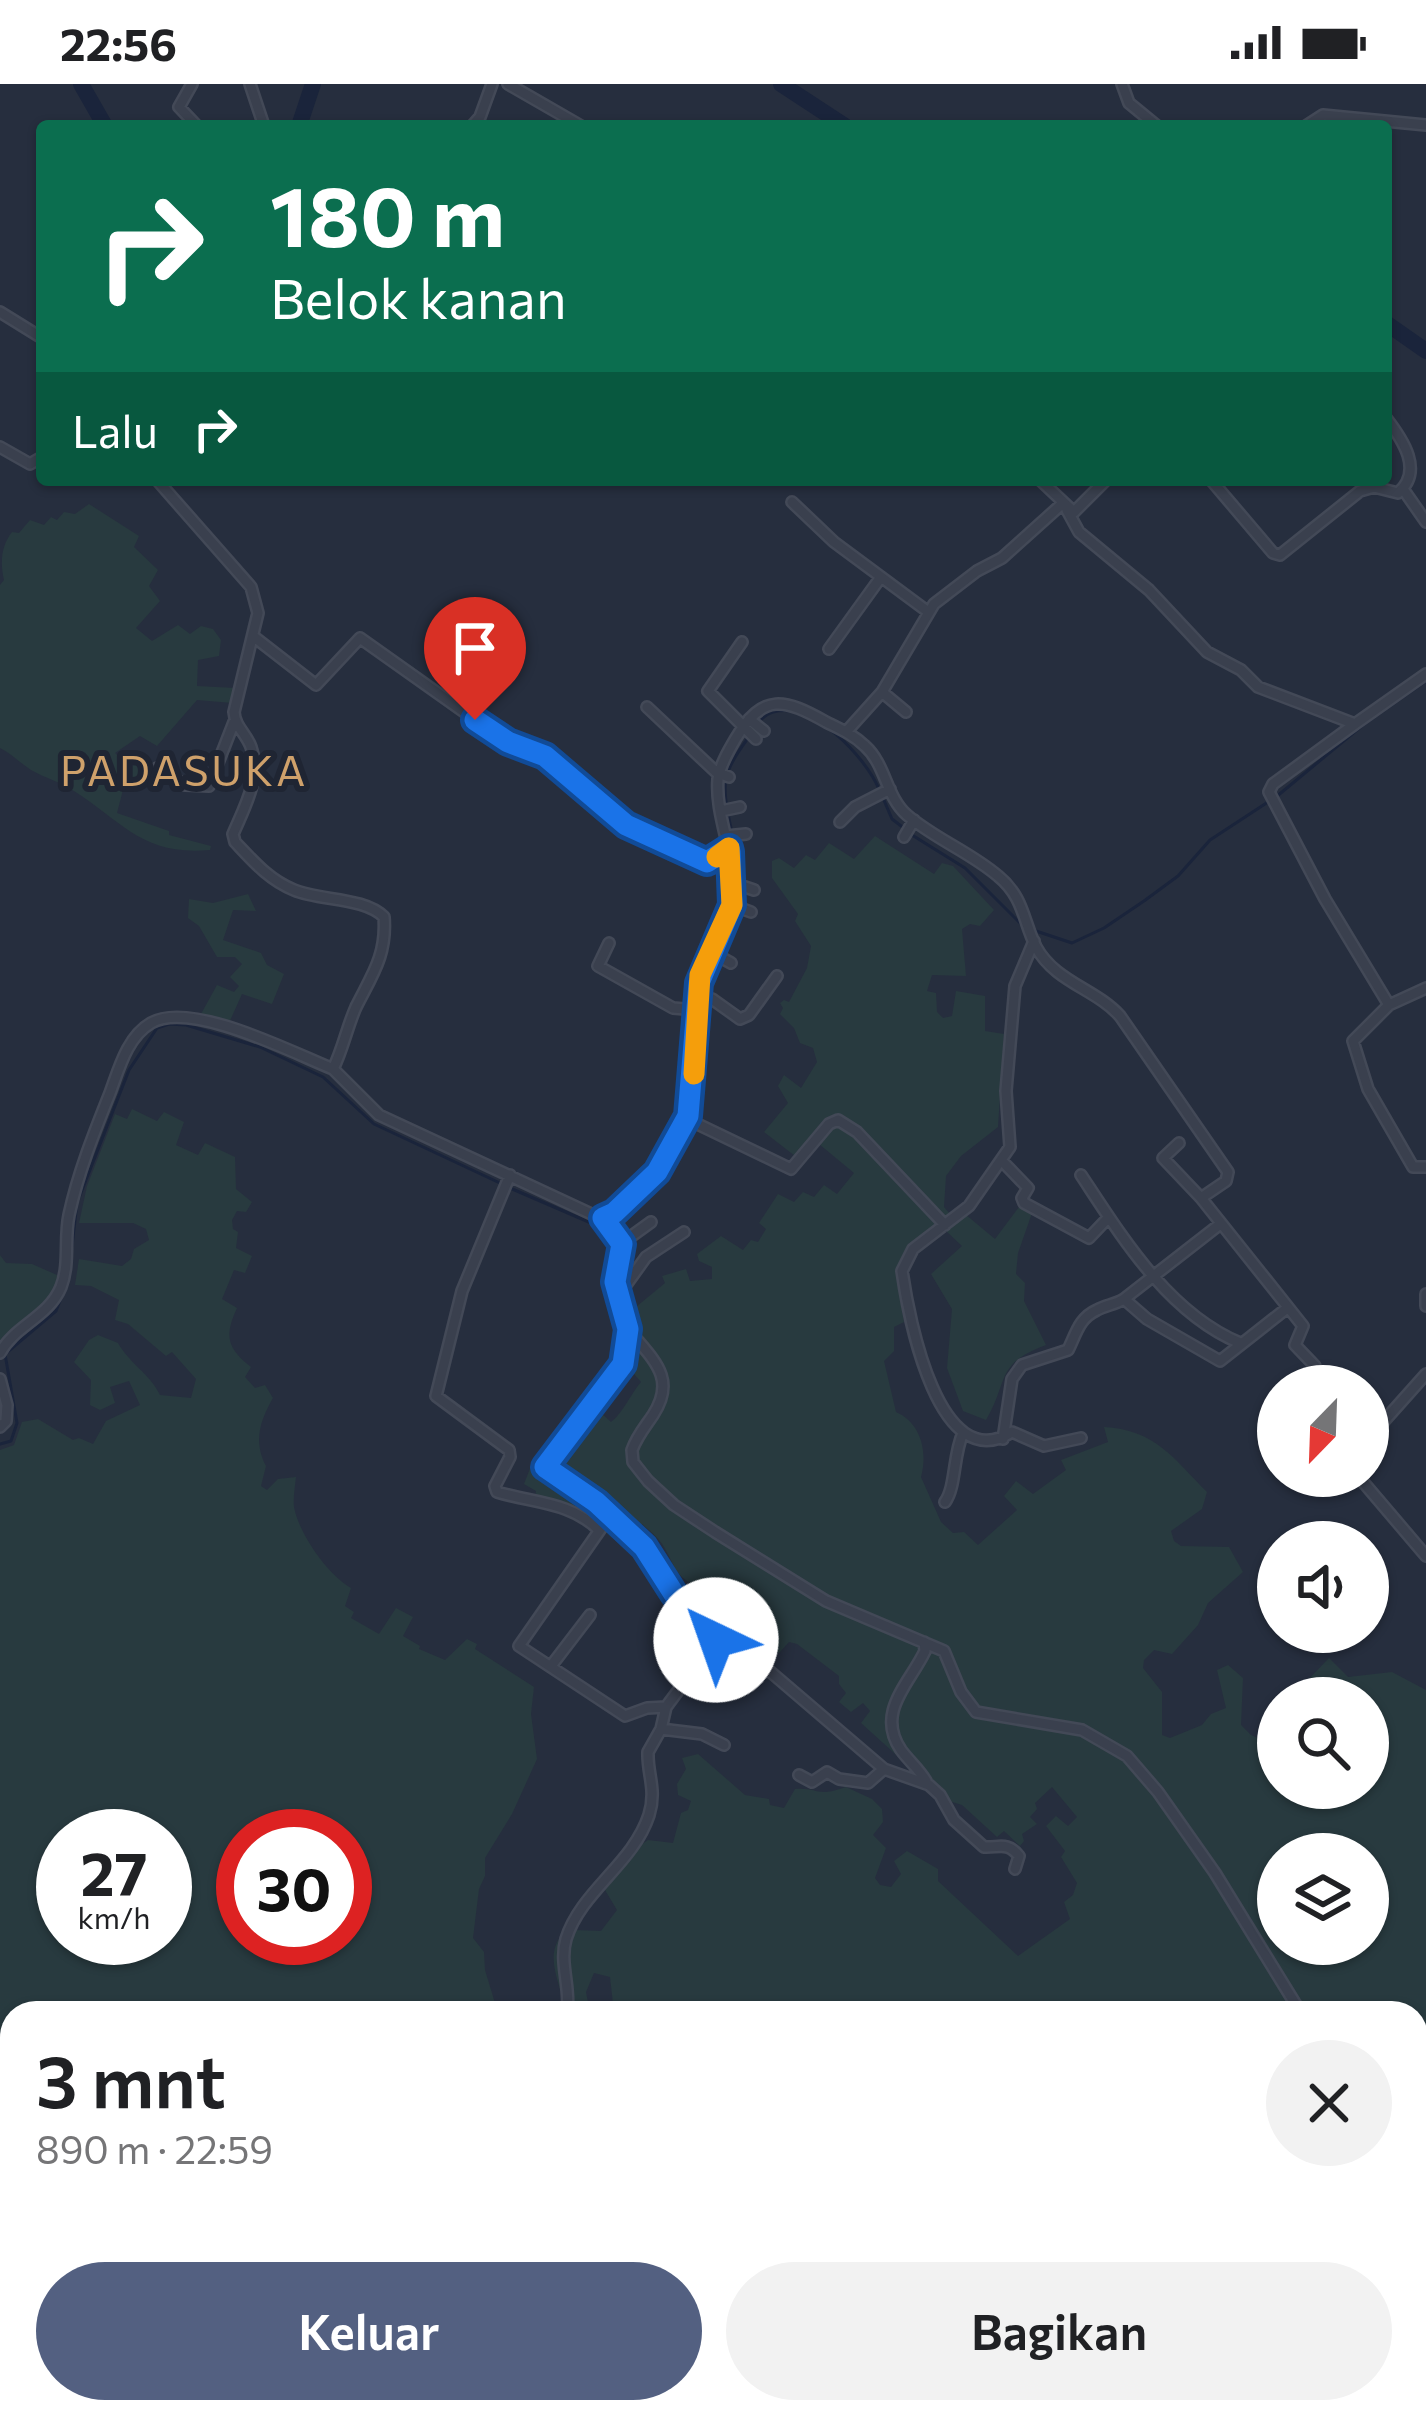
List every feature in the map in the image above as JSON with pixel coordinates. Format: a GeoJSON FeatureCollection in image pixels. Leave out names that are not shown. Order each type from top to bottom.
{"type":"FeatureCollection","features":[{"type":"Feature","properties":{"kind":"street"},"geometry":{"type":"LineString","coordinates":[[191,120],[179,107],[192,84]]}},
{"type":"Feature","properties":{"kind":"street"},"geometry":{"type":"LineString","coordinates":[[250,84],[262,120]]}},
{"type":"Feature","properties":{"kind":"street"},"geometry":{"type":"LineString","coordinates":[[477,120],[492,84]]}},
{"type":"Feature","properties":{"kind":"street"},"geometry":{"type":"LineString","coordinates":[[508,84],[571,120]]}},
{"type":"Feature","properties":{"kind":"street"},"geometry":{"type":"LineString","coordinates":[[1122,84],[1129,103],[1150,120]]}},
{"type":"Feature","properties":{"kind":"street"},"geometry":{"type":"LineString","coordinates":[[1315,120],[1323,115],[1379,120]]}},
{"type":"Feature","properties":{"kind":"street"},"geometry":{"type":"LineString","coordinates":[[1392,121],[1423,124],[1426,138]]}},
{"type":"Feature","properties":{"kind":"street"},"geometry":{"type":"LineString","coordinates":[[0,312],[36,334]]}},
{"type":"Feature","properties":{"kind":"street"},"geometry":{"type":"LineString","coordinates":[[1216,486],[1276,555],[1360,491],[1374,487],[1403,490],[1408,483],[1409,457],[1392,428]]}},
{"type":"Feature","properties":{"kind":"street"},"geometry":{"type":"LineString","coordinates":[[0,447],[30,464],[36,461]]}},
{"type":"Feature","properties":{"kind":"street"},"geometry":{"type":"LineString","coordinates":[[157,768],[185,784],[208,786],[234,721],[258,613],[251,587],[162,486]]}},
{"type":"Feature","properties":{"kind":"street"},"geometry":{"type":"LineString","coordinates":[[1046,486],[1079,532],[1149,590],[1207,652],[1241,670],[1258,687],[1355,724]]}},
{"type":"Feature","properties":{"kind":"street"},"geometry":{"type":"LineString","coordinates":[[1065,507],[1077,510],[1100,486]]}},
{"type":"Feature","properties":{"kind":"street"},"geometry":{"type":"LineString","coordinates":[[1403,490],[1426,521]]}},
{"type":"Feature","properties":{"kind":"street"},"geometry":{"type":"LineString","coordinates":[[792,502],[834,542],[927,611]]}},
{"type":"Feature","properties":{"kind":"street"},"geometry":{"type":"LineString","coordinates":[[846,732],[882,692],[927,611],[1065,507]]}},
{"type":"Feature","properties":{"kind":"street"},"geometry":{"type":"LineString","coordinates":[[829,649],[881,577]]}},
{"type":"Feature","properties":{"kind":"street"},"geometry":{"type":"LineString","coordinates":[[253,636],[316,685],[360,638],[501,738],[545,756],[626,825],[707,862],[735,843]]}},
{"type":"Feature","properties":{"kind":"street"},"geometry":{"type":"LineString","coordinates":[[742,642],[708,688],[754,730]]}},
{"type":"Feature","properties":{"kind":"street"},"geometry":{"type":"LineString","coordinates":[[1389,1005],[1325,899],[1269,792],[1273,784],[1426,674]]}},
{"type":"Feature","properties":{"kind":"street"},"geometry":{"type":"LineString","coordinates":[[882,692],[906,712]]}},
{"type":"Feature","properties":{"kind":"street"},"geometry":{"type":"LineString","coordinates":[[724,775],[754,730],[761,706],[846,732],[871,752],[884,792],[897,804],[908,829],[1002,878],[1034,938],[1066,980],[1120,1016],[1228,1172],[1226,1181],[1201,1198]]}},
{"type":"Feature","properties":{"kind":"street"},"geometry":{"type":"LineString","coordinates":[[607,1225],[657,1172],[694,1122],[691,1107],[703,1001],[700,975],[721,958],[742,908],[744,886],[724,775],[647,707]]}},
{"type":"Feature","properties":{"kind":"street"},"geometry":{"type":"LineString","coordinates":[[234,721],[253,754],[249,801],[232,834],[235,842],[281,884],[315,897],[373,909],[384,917],[381,959],[333,1069]]}},
{"type":"Feature","properties":{"kind":"street"},"geometry":{"type":"LineString","coordinates":[[841,822],[855,807],[884,792]]}},
{"type":"Feature","properties":{"kind":"street"},"geometry":{"type":"LineString","coordinates":[[1034,938],[1015,986],[1006,1091],[1010,1147],[969,1206],[913,1249],[902,1271],[908,1312],[927,1371],[944,1412],[963,1433],[986,1443],[1012,1432],[1055,1447],[1081,1438]]}},
{"type":"Feature","properties":{"kind":"street"},"geometry":{"type":"LineString","coordinates":[[609,943],[598,966],[673,1008],[703,1001],[743,1018],[777,976]]}},
{"type":"Feature","properties":{"kind":"street"},"geometry":{"type":"LineString","coordinates":[[1426,988],[1389,1005],[1354,1036],[1368,1089],[1413,1167],[1426,1167]]}},
{"type":"Feature","properties":{"kind":"street"},"geometry":{"type":"LineString","coordinates":[[0,1353],[8,1338],[51,1306],[62,1284],[68,1218],[86,1155],[123,1059],[152,1022],[186,1018],[278,1045],[333,1069],[379,1114],[607,1225],[622,1244]]}},
{"type":"Feature","properties":{"kind":"street"},"geometry":{"type":"LineString","coordinates":[[694,1122],[790,1169],[829,1124],[838,1120],[857,1132],[945,1225]]}},
{"type":"Feature","properties":{"kind":"street"},"geometry":{"type":"LineString","coordinates":[[1179,1143],[1163,1158],[1303,1326],[1295,1345],[1314,1365]]}},
{"type":"Feature","properties":{"kind":"street"},"geometry":{"type":"LineString","coordinates":[[1003,1162],[1028,1188],[1024,1203],[1089,1238],[1108,1219]]}},
{"type":"Feature","properties":{"kind":"street"},"geometry":{"type":"LineString","coordinates":[[1081,1174],[1108,1219],[1153,1276],[1201,1324],[1240,1343]]}},
{"type":"Feature","properties":{"kind":"street"},"geometry":{"type":"LineString","coordinates":[[509,1176],[462,1291],[436,1396],[509,1450],[497,1492],[572,1510],[599,1530]]}},
{"type":"Feature","properties":{"kind":"street"},"geometry":{"type":"LineString","coordinates":[[651,1222],[622,1244],[615,1282],[628,1329],[663,1370],[666,1385],[661,1403],[632,1450],[633,1462],[648,1481],[674,1504],[826,1601],[944,1651],[961,1692],[976,1712],[1082,1730],[1127,1756],[1195,1844],[1293,2001]]}},
{"type":"Feature","properties":{"kind":"street"},"geometry":{"type":"LineString","coordinates":[[1003,1439],[1012,1379],[1022,1365],[1068,1350],[1083,1320],[1101,1306],[1124,1299],[1219,1226]]}},
{"type":"Feature","properties":{"kind":"street"},"geometry":{"type":"LineString","coordinates":[[618,1296],[646,1257],[684,1232]]}},
{"type":"Feature","properties":{"kind":"street"},"geometry":{"type":"LineString","coordinates":[[1426,1294],[1426,1306]]}},
{"type":"Feature","properties":{"kind":"street"},"geometry":{"type":"LineString","coordinates":[[1124,1299],[1148,1319],[1220,1361],[1286,1309]]}},
{"type":"Feature","properties":{"kind":"street"},"geometry":{"type":"LineString","coordinates":[[628,1329],[623,1364],[545,1467],[596,1502],[644,1547],[674,1594],[705,1622],[716,1640],[766,1668],[884,1769],[929,1785]]}},
{"type":"Feature","properties":{"kind":"street"},"geometry":{"type":"LineString","coordinates":[[1389,1415],[1426,1374]]}},
{"type":"Feature","properties":{"kind":"street"},"geometry":{"type":"LineString","coordinates":[[0,1379],[7,1405],[6,1421],[0,1426]]}},
{"type":"Feature","properties":{"kind":"street"},"geometry":{"type":"LineString","coordinates":[[945,1502],[951,1494],[953,1457],[963,1433]]}},
{"type":"Feature","properties":{"kind":"street"},"geometry":{"type":"LineString","coordinates":[[1376,1497],[1426,1556]]}},
{"type":"Feature","properties":{"kind":"street"},"geometry":{"type":"LineString","coordinates":[[509,1661],[610,1518]]}},
{"type":"Feature","properties":{"kind":"street"},"geometry":{"type":"LineString","coordinates":[[551,1666],[590,1615]]}},
{"type":"Feature","properties":{"kind":"street"},"geometry":{"type":"LineString","coordinates":[[567,2001],[565,1944],[577,1916],[624,1858],[647,1820],[654,1778],[647,1756],[661,1730],[666,1707],[716,1640]]}},
{"type":"Feature","properties":{"kind":"street"},"geometry":{"type":"LineString","coordinates":[[924,1642],[926,1651],[892,1709],[890,1723],[899,1747],[940,1795],[954,1820],[984,1847],[1013,1848],[1019,1856],[1015,1868]]}},
{"type":"Feature","properties":{"kind":"street"},"geometry":{"type":"LineString","coordinates":[[519,1646],[625,1716],[666,1707]]}},
{"type":"Feature","properties":{"kind":"street"},"geometry":{"type":"LineString","coordinates":[[661,1730],[702,1734],[724,1745]]}},
{"type":"Feature","properties":{"kind":"street"},"geometry":{"type":"LineString","coordinates":[[799,1775],[812,1782],[824,1771],[868,1784],[884,1769]]}},
{"type":"Feature","properties":{"kind":"shaded area"},"geometry":{"type":"Polygon","coordinates":[[[89,504],[139,536],[134,547],[158,570],[149,586],[160,601],[136,628],[152,641],[178,625],[190,634],[201,626],[213,629],[221,640],[219,656],[198,660],[197,686],[235,688],[232,703],[197,700],[157,746],[140,736],[115,753],[149,773],[140,784],[124,786],[117,813],[211,846],[210,850],[168,848],[136,835],[0,748],[0,585],[6,543],[12,532],[19,533],[30,520],[44,525],[51,517],[57,520],[64,512],[75,514],[89,504]]]}},
{"type":"Feature","properties":{"kind":"shaded area"},"geometry":{"type":"Polygon","coordinates":[[[875,836],[934,874],[942,863],[953,866],[994,910],[980,926],[970,924],[962,929],[966,976],[932,975],[927,991],[936,993],[937,1012],[943,1018],[952,1016],[956,991],[985,996],[985,1031],[1004,1034],[998,1127],[961,1156],[946,1176],[944,1207],[951,1215],[916,1243],[918,1249],[904,1252],[896,1273],[904,1322],[894,1327],[894,1351],[884,1361],[896,1412],[921,1439],[921,1477],[941,1522],[953,1533],[964,1532],[978,1545],[1017,1510],[1004,1496],[1016,1481],[1033,1494],[1066,1470],[1061,1460],[1108,1442],[1104,1427],[1137,1434],[1173,1457],[1207,1492],[1202,1509],[1171,1531],[1174,1541],[1181,1546],[1229,1547],[1243,1572],[1208,1603],[1198,1625],[1172,1654],[1154,1650],[1143,1668],[1162,1692],[1162,1735],[1170,1738],[1202,1725],[1211,1714],[1226,1708],[1217,1670],[1228,1665],[1243,1678],[1241,1725],[1257,1738],[1257,1809],[1389,1809],[1389,1677],[1348,1677],[1392,1672],[1426,1690],[1426,2001],[613,2001],[610,1977],[594,1973],[586,1992],[588,2001],[562,2001],[554,1964],[560,1937],[571,1939],[574,1930],[601,1931],[617,1910],[605,1890],[638,1847],[648,1840],[673,1843],[681,1813],[691,1801],[678,1795],[677,1784],[686,1769],[682,1758],[698,1754],[745,1795],[769,1799],[770,1805],[784,1808],[795,1789],[823,1792],[846,1787],[872,1799],[882,1809],[883,1822],[873,1835],[886,1848],[875,1878],[880,1885],[891,1887],[901,1874],[894,1861],[907,1851],[938,1869],[938,1881],[1018,1956],[1070,1919],[1064,1902],[1077,1883],[1061,1857],[1065,1851],[1046,1826],[1056,1816],[1068,1826],[1077,1817],[1052,1787],[1035,1803],[1037,1809],[1030,1817],[1037,1824],[1022,1834],[1020,1846],[1004,1831],[997,1837],[962,1805],[946,1800],[861,1723],[870,1711],[863,1703],[851,1712],[839,1702],[846,1693],[839,1676],[797,1644],[789,1642],[779,1653],[758,1637],[765,1627],[763,1616],[727,1585],[720,1590],[704,1580],[696,1587],[688,1582],[642,1524],[616,1541],[582,1512],[535,1497],[536,1491],[524,1484],[533,1461],[552,1436],[558,1439],[592,1397],[605,1406],[600,1412],[611,1422],[641,1382],[627,1366],[636,1307],[665,1283],[662,1276],[686,1269],[690,1281],[712,1279],[712,1267],[699,1261],[697,1254],[721,1236],[743,1250],[751,1240],[758,1242],[766,1229],[759,1223],[778,1194],[794,1202],[803,1192],[814,1197],[824,1185],[837,1194],[854,1173],[819,1144],[824,1139],[816,1132],[795,1156],[764,1132],[788,1103],[778,1086],[784,1075],[801,1088],[817,1062],[813,1048],[800,1043],[780,1014],[780,1003],[789,1002],[807,968],[811,946],[795,921],[798,914],[772,878],[772,861],[779,858],[794,868],[806,855],[815,860],[829,843],[854,859],[875,836]]]}},
{"type":"Feature","properties":{"kind":"shaded area"},"geometry":{"type":"Polygon","coordinates":[[[248,894],[256,911],[233,910],[223,940],[261,953],[267,965],[284,974],[272,1004],[242,994],[229,1023],[201,1014],[217,985],[234,992],[239,986],[230,977],[242,964],[235,957],[217,957],[199,926],[188,918],[189,899],[213,903],[248,894]]]}},
{"type":"Feature","properties":{"kind":"shaded area"},"geometry":{"type":"Polygon","coordinates":[[[132,1109],[157,1121],[164,1112],[184,1122],[176,1145],[198,1155],[205,1143],[235,1157],[236,1189],[252,1202],[232,1220],[238,1232],[236,1248],[252,1256],[245,1273],[234,1270],[222,1299],[237,1308],[230,1341],[251,1367],[245,1377],[255,1388],[265,1385],[273,1398],[260,1431],[266,1466],[261,1486],[267,1490],[278,1479],[296,1477],[297,1518],[324,1564],[351,1588],[345,1606],[354,1612],[351,1618],[379,1634],[396,1608],[413,1617],[403,1636],[419,1649],[445,1660],[467,1639],[534,1687],[531,1714],[537,1759],[485,1858],[473,1938],[484,1952],[494,2001],[0,2001],[0,1450],[14,1445],[22,1422],[38,1419],[73,1440],[93,1444],[106,1421],[140,1405],[129,1381],[110,1387],[115,1403],[100,1410],[90,1405],[91,1380],[74,1362],[98,1335],[118,1343],[160,1395],[191,1398],[196,1379],[172,1352],[166,1356],[128,1324],[115,1320],[119,1300],[91,1286],[75,1285],[79,1259],[122,1266],[134,1249],[149,1240],[146,1229],[133,1223],[79,1223],[87,1186],[115,1114],[127,1119],[132,1109]]]}},
{"type":"Feature","properties":{"kind":"shaded area"},"geometry":{"type":"Polygon","coordinates":[[[1019,1207],[1032,1213],[1016,1274],[1025,1283],[1024,1301],[1046,1345],[1010,1367],[986,1420],[963,1411],[947,1368],[952,1309],[931,1274],[962,1246],[946,1231],[965,1214],[995,1239],[1019,1207]]]}},
{"type":"Feature","properties":{"kind":"shaded area"},"geometry":{"type":"Polygon","coordinates":[[[0,1255],[6,1263],[32,1264],[57,1275],[59,1283],[0,1346],[0,1255]]]}},
{"type":"Feature","properties":{"kind":"shaded area"},"geometry":{"type":"Polygon","coordinates":[[[1329,1658],[1348,1677],[1311,1677],[1329,1658]]]}},
{"type":"Feature","properties":{"kind":"waterway"},"geometry":{"type":"LineString","coordinates":[[81,84],[102,120]]}},
{"type":"Feature","properties":{"kind":"waterway"},"geometry":{"type":"LineString","coordinates":[[301,120],[313,84]]}},
{"type":"Feature","properties":{"kind":"waterway"},"geometry":{"type":"LineString","coordinates":[[781,84],[836,120]]}},
{"type":"Feature","properties":{"kind":"waterway"},"geometry":{"type":"LineString","coordinates":[[1392,327],[1426,351]]}},
{"type":"Feature","properties":{"kind":"waterway"},"geometry":{"type":"LineString","coordinates":[[1276,797],[1363,725],[1426,681]]}},
{"type":"Feature","properties":{"kind":"waterway"},"geometry":{"type":"LineString","coordinates":[[742,880],[726,779],[765,716],[789,711],[821,723],[850,748],[879,789]]}},
{"type":"Feature","properties":{"kind":"waterway"},"geometry":{"type":"LineString","coordinates":[[883,798],[892,819],[905,829]]}},
{"type":"Feature","properties":{"kind":"waterway"},"geometry":{"type":"LineString","coordinates":[[1033,930],[1072,943],[1104,928],[1178,876],[1210,840],[1268,802]]}},
{"type":"Feature","properties":{"kind":"waterway"},"geometry":{"type":"LineString","coordinates":[[912,835],[965,868],[1024,927]]}},
{"type":"Feature","properties":{"kind":"waterway"},"geometry":{"type":"LineString","coordinates":[[705,992],[738,913]]}},
{"type":"Feature","properties":{"kind":"waterway"},"geometry":{"type":"LineString","coordinates":[[697,1118],[705,1002]]}},
{"type":"Feature","properties":{"kind":"waterway"},"geometry":{"type":"LineString","coordinates":[[71,1254],[77,1203],[129,1070],[157,1028],[169,1024],[260,1047],[323,1077],[374,1124],[502,1184]]}},
{"type":"Feature","properties":{"kind":"waterway"},"geometry":{"type":"LineString","coordinates":[[613,1225],[661,1182],[694,1127]]}},
{"type":"Feature","properties":{"kind":"waterway"},"geometry":{"type":"LineString","coordinates":[[510,1188],[605,1229]]}},
{"type":"Feature","properties":{"kind":"waterway"},"geometry":{"type":"LineString","coordinates":[[0,1444],[11,1441],[17,1423],[5,1354],[56,1311],[63,1293]]}},
{"type":"Feature","properties":{"kind":"slow traffic"},"geometry":{"type":"LineString","coordinates":[[694,1074],[700,975],[732,900],[729,848],[717,857]]}},
{"type":"Feature","properties":{"kind":"district","name":"PADASUKA"},"geometry":{"type":"Point","coordinates":[184,769]}},
{"type":"Feature","properties":{"kind":"route"},"geometry":{"type":"LineString","coordinates":[[475,720],[508,742],[545,756],[616,819],[652,839],[707,862],[729,848],[732,905],[700,975],[688,1116],[657,1172],[603,1218],[622,1244],[615,1282],[628,1329],[623,1364],[545,1462],[552,1475],[596,1502],[644,1547],[674,1594],[705,1622],[716,1640]]}}]}
